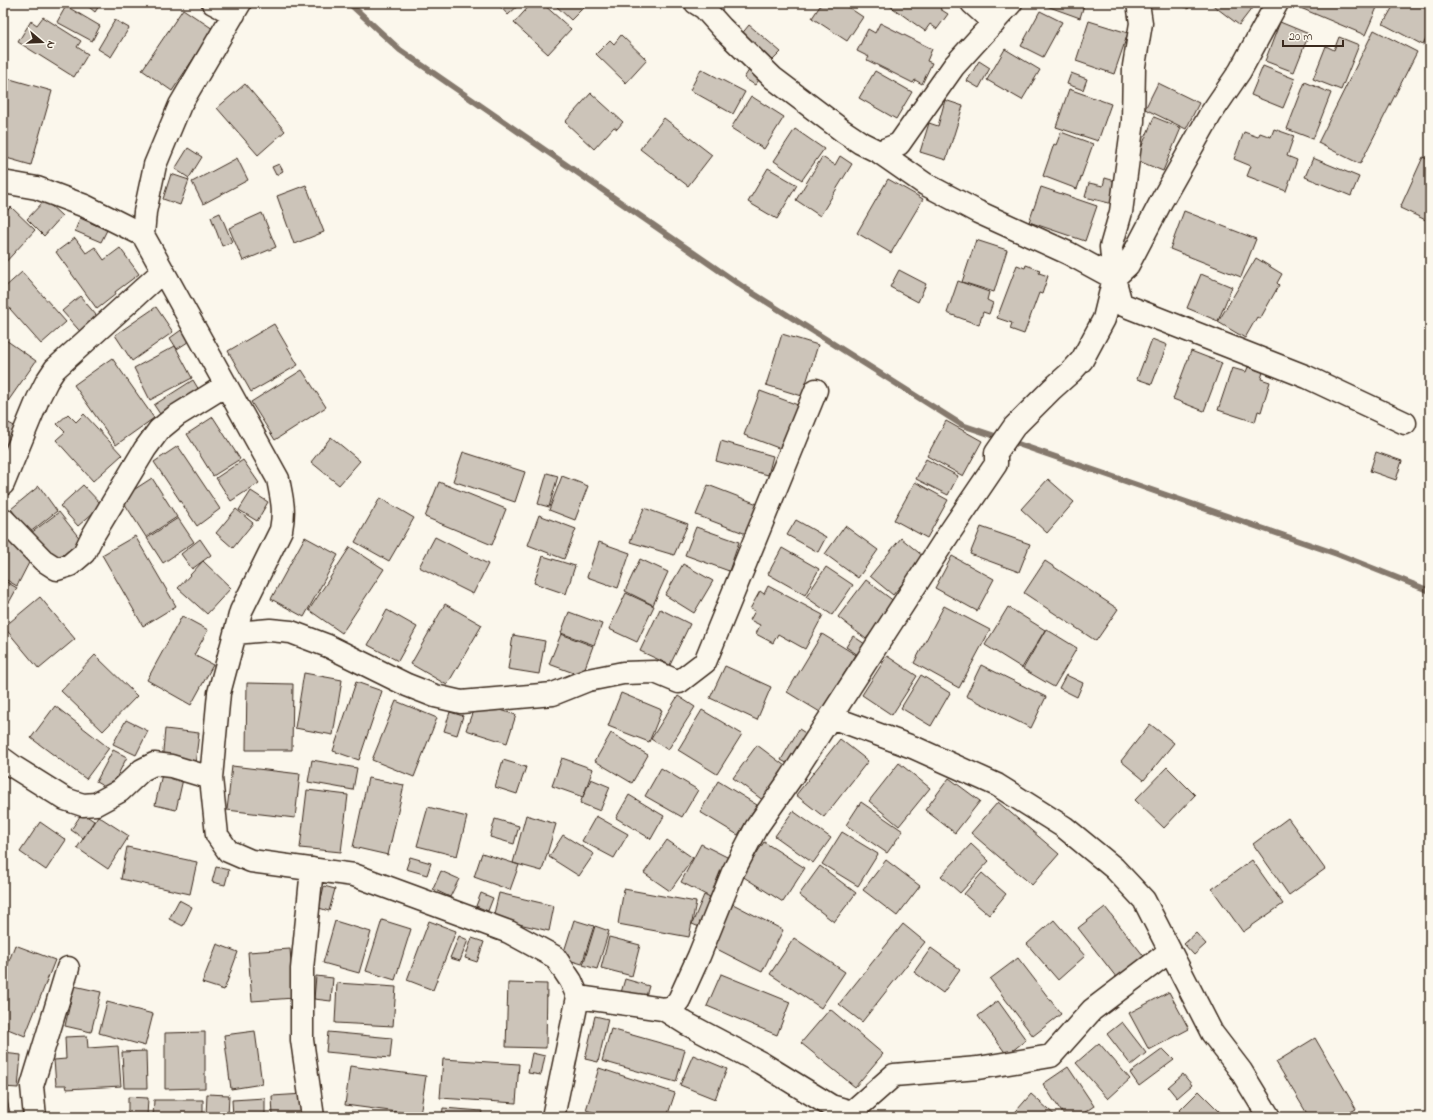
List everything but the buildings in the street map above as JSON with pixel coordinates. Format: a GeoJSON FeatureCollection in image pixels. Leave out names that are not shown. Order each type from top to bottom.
{"type":"FeatureCollection","features":[{"type":"Feature","properties":{"kind":"street"},"geometry":{"type":"LineString","coordinates":[[213,3],[237,8],[177,111],[156,165],[145,212],[143,235],[278,479],[284,515],[281,530],[241,612],[219,693],[211,778],[218,835],[228,851],[251,861],[354,875],[509,932],[555,958],[571,981],[578,997],[553,1117]]}},
{"type":"Feature","properties":{"kind":"street"},"geometry":{"type":"LineString","coordinates":[[696,3],[704,8],[722,28],[773,78],[861,143],[879,152],[925,184],[978,212],[1068,254],[1114,278]]}},
{"type":"Feature","properties":{"kind":"street"},"geometry":{"type":"LineString","coordinates":[[972,3],[994,23]]}},
{"type":"Feature","properties":{"kind":"street"},"geometry":{"type":"LineString","coordinates":[[879,152],[899,144],[954,66],[1011,3]]}},
{"type":"Feature","properties":{"kind":"street"},"geometry":{"type":"LineString","coordinates":[[1138,3],[1141,23],[1134,66],[1133,121],[1121,212],[1111,247],[1114,278],[1121,304],[1307,377],[1405,423]]}},
{"type":"Feature","properties":{"kind":"street"},"geometry":{"type":"LineString","coordinates":[[663,1009],[673,1006],[679,1000],[734,872],[756,828],[791,778],[948,535],[996,464],[996,453],[1014,428],[1082,360],[1104,319],[1114,278],[1128,265],[1162,200],[1210,115],[1240,71],[1277,3]]}},
{"type":"Feature","properties":{"kind":"street"},"geometry":{"type":"LineString","coordinates":[[3,182],[36,188],[85,206],[143,235]]}},
{"type":"Feature","properties":{"kind":"street"},"geometry":{"type":"LineString","coordinates":[[3,484],[38,399],[55,369],[163,271]]}},
{"type":"Feature","properties":{"kind":"street"},"geometry":{"type":"LineString","coordinates":[[3,519],[48,563],[57,569],[70,565],[84,553],[92,537],[141,456],[159,430],[176,416],[226,386]]}},
{"type":"Feature","properties":{"kind":"street"},"geometry":{"type":"LineString","coordinates":[[235,633],[270,630],[291,632],[328,646],[407,685],[435,696],[461,702],[553,694],[588,680],[623,673],[655,672],[679,682],[705,662],[816,390]]}},
{"type":"Feature","properties":{"kind":"street"},"geometry":{"type":"LineString","coordinates":[[831,717],[915,748],[997,785],[1064,827],[1114,868],[1144,900],[1212,1033],[1241,1071],[1269,1117]]}},
{"type":"Feature","properties":{"kind":"street"},"geometry":{"type":"LineString","coordinates":[[5,763],[65,799],[83,804],[96,804],[120,791],[142,770],[154,764],[171,766],[211,778]]}},
{"type":"Feature","properties":{"kind":"street"},"geometry":{"type":"LineString","coordinates":[[312,869],[302,969],[302,1040],[313,1117]]}},
{"type":"Feature","properties":{"kind":"street"},"geometry":{"type":"LineString","coordinates":[[578,997],[663,1009],[687,1024],[761,1063],[831,1106],[852,1112],[894,1075],[978,1068],[1051,1056],[1092,1010],[1170,951]]}},
{"type":"Feature","properties":{"kind":"street"},"geometry":{"type":"LineString","coordinates":[[35,1117],[32,1086],[68,968]]}},
{"type":"Feature","properties":{"kind":"waterway"},"geometry":{"type":"LineString","coordinates":[[349,3],[400,50],[743,287],[962,425],[1001,438]]}},
{"type":"Feature","properties":{"kind":"waterway"},"geometry":{"type":"LineString","coordinates":[[1009,441],[1337,554],[1430,591]]}}]}
